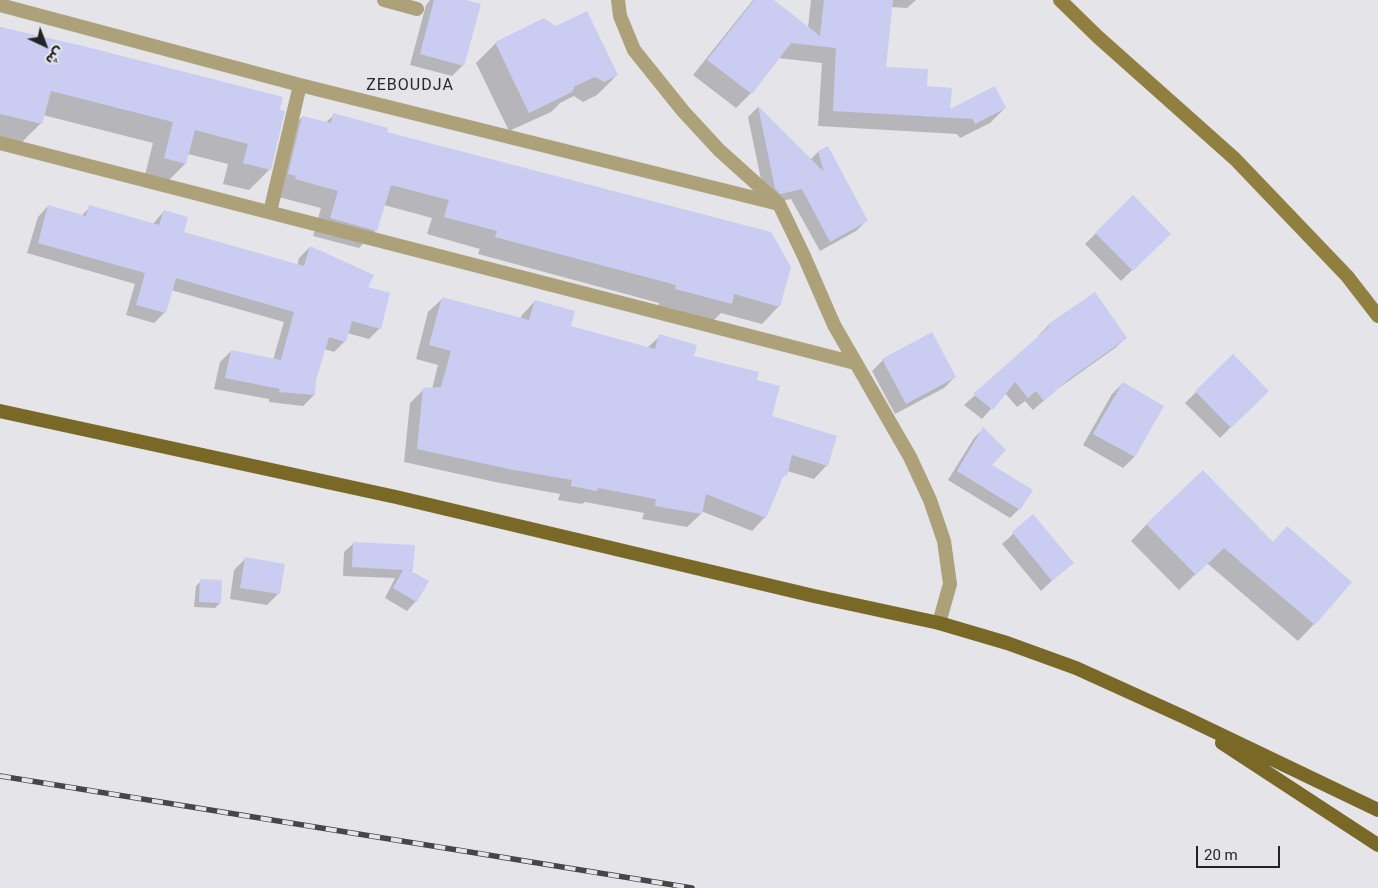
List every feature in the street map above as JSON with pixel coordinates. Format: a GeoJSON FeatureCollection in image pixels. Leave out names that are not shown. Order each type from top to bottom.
{"type":"FeatureCollection","features":[{"type":"Feature","properties":{"kind":"main road"},"geometry":{"type":"LineString","coordinates":[[1060,0],[1098,37],[1235,159],[1347,276],[1378,316]]}},
{"type":"Feature","properties":{"kind":"main road"},"geometry":{"type":"LineString","coordinates":[[0,412],[396,497],[804,594],[939,623],[1007,643],[1076,668],[1184,717],[1378,810]]}},
{"type":"Feature","properties":{"kind":"main road"},"geometry":{"type":"LineString","coordinates":[[1184,717],[1272,777],[1378,845]]}},
{"type":"Feature","properties":{"kind":"street"},"geometry":{"type":"LineString","coordinates":[[384,0],[417,8]]}},
{"type":"Feature","properties":{"kind":"street"},"geometry":{"type":"LineString","coordinates":[[618,0],[620,16],[634,50],[683,111],[719,150],[779,204],[834,325],[910,457],[930,500],[944,542],[950,584],[939,623]]}},
{"type":"Feature","properties":{"kind":"street"},"geometry":{"type":"LineString","coordinates":[[0,5],[300,85],[779,204]]}},
{"type":"Feature","properties":{"kind":"street"},"geometry":{"type":"LineString","coordinates":[[270,212],[300,85]]}},
{"type":"Feature","properties":{"kind":"street"},"geometry":{"type":"LineString","coordinates":[[0,143],[855,363]]}},
{"type":"Feature","properties":{"kind":"building"},"geometry":{"type":"Polygon","coordinates":[[[434,0],[466,0],[481,4],[464,66],[420,54],[434,0]]]}},
{"type":"Feature","properties":{"kind":"building"},"geometry":{"type":"Polygon","coordinates":[[[754,0],[774,0],[820,36],[824,0],[893,0],[886,67],[928,69],[927,86],[952,88],[950,109],[995,86],[1006,108],[975,124],[973,119],[833,111],[836,48],[791,43],[752,94],[707,60],[754,0]]]}},
{"type":"Feature","properties":{"kind":"building"},"geometry":{"type":"Polygon","coordinates":[[[587,11],[618,75],[604,82],[595,77],[575,86],[572,92],[529,113],[495,42],[544,18],[556,26],[587,11]]]}},
{"type":"Feature","properties":{"kind":"building"},"geometry":{"type":"Polygon","coordinates":[[[0,27],[283,97],[280,110],[285,111],[271,170],[243,163],[248,144],[195,130],[186,164],[164,158],[173,122],[51,91],[42,124],[0,114],[0,27]]]}},
{"type":"Feature","properties":{"kind":"building"},"geometry":{"type":"Polygon","coordinates":[[[758,106],[824,172],[818,151],[828,146],[868,221],[830,242],[802,189],[780,194],[775,188],[758,106]]]}},
{"type":"Feature","properties":{"kind":"building"},"geometry":{"type":"Polygon","coordinates":[[[333,113],[388,128],[387,132],[771,232],[791,267],[780,307],[734,294],[732,304],[675,289],[676,285],[495,237],[497,231],[444,217],[449,200],[391,185],[377,231],[330,218],[338,191],[295,179],[296,176],[288,174],[302,116],[331,123],[333,113]]]}},
{"type":"Feature","properties":{"kind":"building"},"geometry":{"type":"Polygon","coordinates":[[[1133,195],[1171,234],[1133,271],[1095,233],[1133,195]]]}},
{"type":"Feature","properties":{"kind":"building"},"geometry":{"type":"Polygon","coordinates":[[[48,205],[86,216],[89,205],[159,225],[164,210],[188,217],[184,232],[304,266],[310,246],[374,275],[368,287],[390,293],[381,329],[352,321],[346,342],[329,337],[316,380],[315,395],[279,392],[280,389],[225,378],[231,350],[281,360],[294,312],[176,278],[166,313],[136,305],[145,273],[38,243],[48,205]]]}},
{"type":"Feature","properties":{"kind":"building"},"geometry":{"type":"Polygon","coordinates":[[[1095,292],[1127,338],[1068,380],[1044,401],[1036,391],[1028,398],[1015,382],[993,410],[973,394],[1049,327],[1047,325],[1095,292]]]}},
{"type":"Feature","properties":{"kind":"building"},"geometry":{"type":"Polygon","coordinates":[[[442,297],[529,320],[535,300],[575,311],[571,326],[655,349],[659,334],[697,345],[694,356],[759,372],[757,380],[780,386],[772,416],[837,436],[828,466],[792,455],[787,476],[784,475],[766,518],[706,494],[702,514],[655,506],[656,499],[598,488],[597,491],[571,486],[572,480],[509,469],[417,449],[423,388],[441,387],[451,351],[429,345],[442,297]]]}},
{"type":"Feature","properties":{"kind":"building"},"geometry":{"type":"Polygon","coordinates":[[[932,332],[956,377],[906,404],[882,359],[932,332]]]}},
{"type":"Feature","properties":{"kind":"building"},"geometry":{"type":"Polygon","coordinates":[[[1233,354],[1269,391],[1231,428],[1195,391],[1233,354]]]}},
{"type":"Feature","properties":{"kind":"building"},"geometry":{"type":"Polygon","coordinates":[[[1123,382],[1164,406],[1135,457],[1093,434],[1123,382]]]}},
{"type":"Feature","properties":{"kind":"building"},"geometry":{"type":"Polygon","coordinates":[[[983,427],[1006,450],[992,465],[1033,490],[1020,510],[957,471],[983,427]]]}},
{"type":"Feature","properties":{"kind":"building"},"geometry":{"type":"Polygon","coordinates":[[[1203,470],[1273,542],[1287,526],[1352,582],[1315,625],[1224,548],[1196,575],[1146,524],[1203,470]]]}},
{"type":"Feature","properties":{"kind":"building"},"geometry":{"type":"Polygon","coordinates":[[[1033,514],[1074,563],[1052,581],[1012,532],[1033,514]]]}},
{"type":"Feature","properties":{"kind":"building"},"geometry":{"type":"Polygon","coordinates":[[[353,542],[415,545],[413,570],[409,570],[429,581],[417,602],[393,588],[403,570],[352,567],[353,542]]]}},
{"type":"Feature","properties":{"kind":"building"},"geometry":{"type":"Polygon","coordinates":[[[245,557],[285,564],[280,594],[240,588],[245,557]]]}},
{"type":"Feature","properties":{"kind":"building"},"geometry":{"type":"Polygon","coordinates":[[[200,579],[222,580],[221,603],[199,602],[200,579]]]}},
{"type":"Feature","properties":{"kind":"railway"},"geometry":{"type":"LineString","coordinates":[[0,776],[692,888]]}},
{"type":"Feature","properties":{"kind":"district","name":"ZEBOUDJA"},"geometry":{"type":"Point","coordinates":[410,86]}}]}
